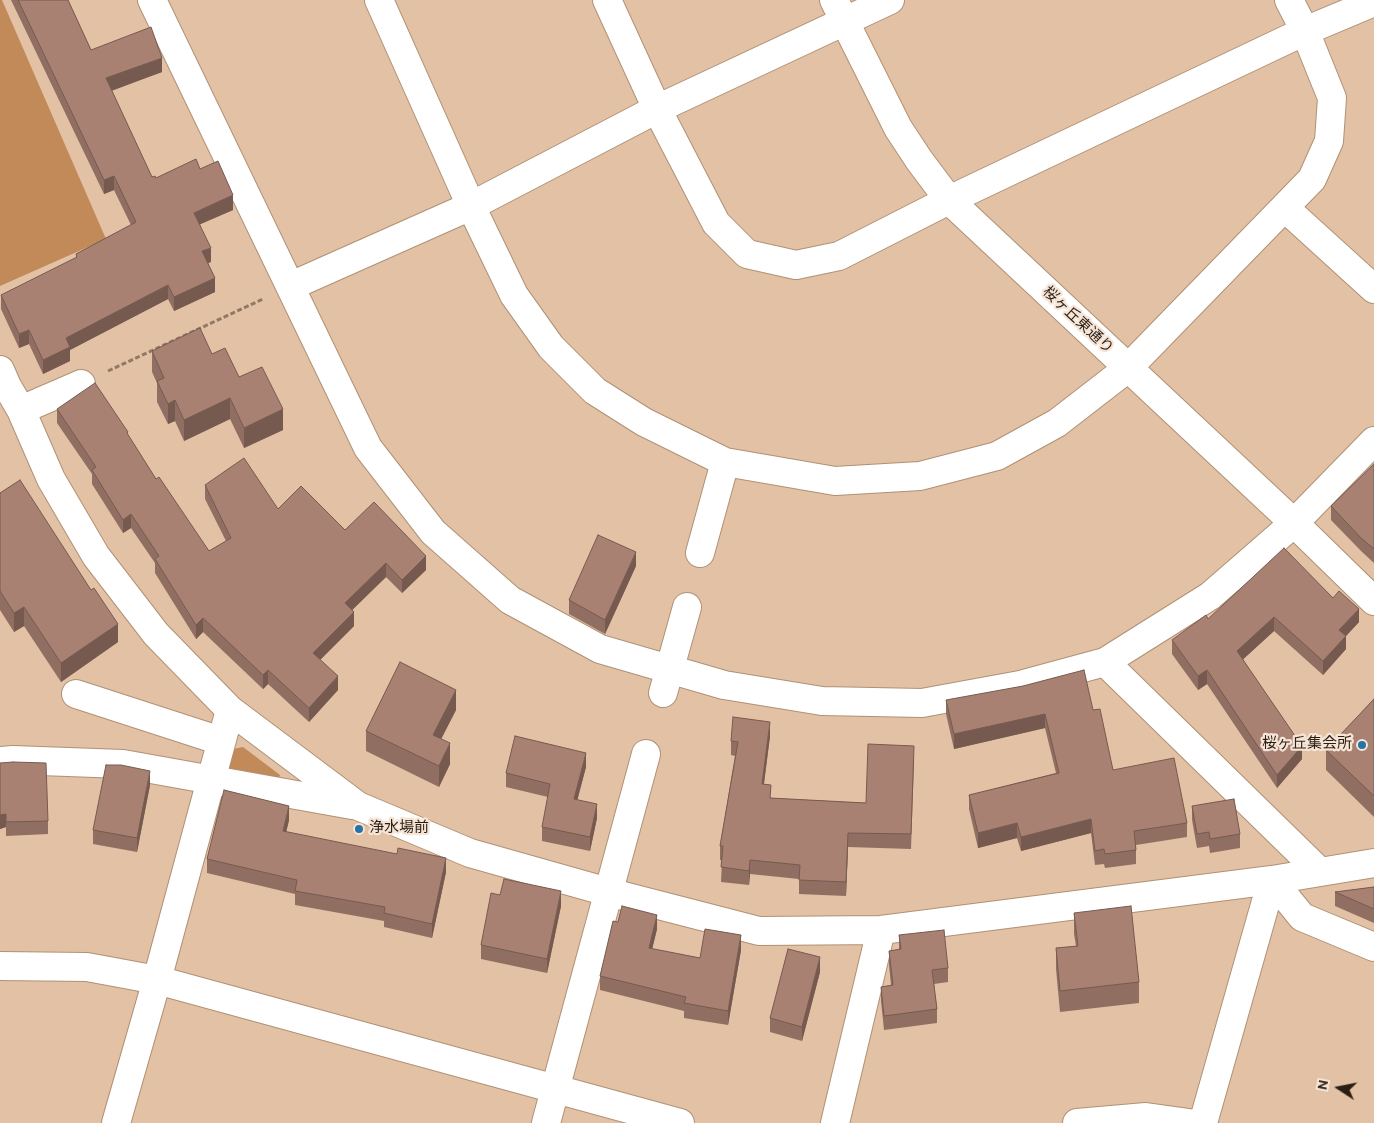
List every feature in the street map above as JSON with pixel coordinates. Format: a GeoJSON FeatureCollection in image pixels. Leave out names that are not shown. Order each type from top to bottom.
{"type":"FeatureCollection","features":[{"type":"Feature","properties":{"kind":"street"},"geometry":{"type":"LineString","coordinates":[[152,0],[368,448],[433,532],[510,600],[600,649],[666,681],[724,685],[822,701],[922,703],[1020,685],[1105,662],[1210,596],[1294,523],[1374,441]]}},
{"type":"Feature","properties":{"kind":"street"},"geometry":{"type":"LineString","coordinates":[[378,0],[471,206],[514,295],[557,354],[595,391],[644,422],[724,462],[835,481],[920,476],[996,456],[1057,423],[1128,368],[1285,208],[1312,179],[1328,141],[1332,98],[1305,31],[1289,0]]}},
{"type":"Feature","properties":{"kind":"street"},"geometry":{"type":"LineString","coordinates":[[607,0],[657,109],[716,223],[747,254],[796,265],[838,256],[949,200],[1305,31],[1374,2]]}},
{"type":"Feature","properties":{"kind":"street"},"geometry":{"type":"LineString","coordinates":[[290,286],[471,206],[657,109],[839,10],[890,0]]}},
{"type":"Feature","properties":{"kind":"street","name":"桜ヶ丘東通り"},"geometry":{"type":"LineString","coordinates":[[839,10],[898,128],[949,200],[1294,523],[1374,601]]}},
{"type":"Feature","properties":{"kind":"street"},"geometry":{"type":"LineString","coordinates":[[1285,208],[1374,289]]}},
{"type":"Feature","properties":{"kind":"street"},"geometry":{"type":"LineString","coordinates":[[0,370],[7,386],[22,410],[51,479],[96,556],[156,634],[230,710],[358,806]]}},
{"type":"Feature","properties":{"kind":"street"},"geometry":{"type":"LineString","coordinates":[[22,410],[81,384]]}},
{"type":"Feature","properties":{"kind":"street"},"geometry":{"type":"LineString","coordinates":[[700,552],[724,462]]}},
{"type":"Feature","properties":{"kind":"street"},"geometry":{"type":"LineString","coordinates":[[666,681],[687,607]]}},
{"type":"Feature","properties":{"kind":"street"},"geometry":{"type":"LineString","coordinates":[[1105,662],[1320,872]]}},
{"type":"Feature","properties":{"kind":"street"},"geometry":{"type":"LineString","coordinates":[[76,694],[221,741]]}},
{"type":"Feature","properties":{"kind":"street"},"geometry":{"type":"LineString","coordinates":[[116,1123],[230,710]]}},
{"type":"Feature","properties":{"kind":"street"},"geometry":{"type":"LineString","coordinates":[[546,1123],[646,754]]}},
{"type":"Feature","properties":{"kind":"street"},"geometry":{"type":"LineString","coordinates":[[0,762],[13,760],[123,764],[358,806],[470,853],[608,892],[759,931],[881,930],[1272,880],[1374,863]]}},
{"type":"Feature","properties":{"kind":"street"},"geometry":{"type":"LineString","coordinates":[[1272,880],[1302,917],[1374,947]]}},
{"type":"Feature","properties":{"kind":"street"},"geometry":{"type":"LineString","coordinates":[[1203,1123],[1272,880]]}},
{"type":"Feature","properties":{"kind":"street"},"geometry":{"type":"LineString","coordinates":[[835,1123],[881,930]]}},
{"type":"Feature","properties":{"kind":"street"},"geometry":{"type":"LineString","coordinates":[[0,966],[87,967],[157,980],[680,1123]]}},
{"type":"Feature","properties":{"kind":"street"},"geometry":{"type":"LineString","coordinates":[[1078,1123],[1146,1117],[1189,1123]]}},
{"type":"Feature","properties":{"kind":"path"},"geometry":{"type":"LineString","coordinates":[[81,384],[290,286]]}},
{"type":"Feature","properties":{"kind":"shaded area"},"geometry":{"type":"Polygon","coordinates":[[[0,0],[2,0],[106,239],[0,286],[0,0]]]}},
{"type":"Feature","properties":{"kind":"shaded area"},"geometry":{"type":"Polygon","coordinates":[[[243,747],[280,775],[277,784],[232,772],[227,762],[233,749],[243,747]]]}},
{"type":"Feature","properties":{"kind":"building"},"geometry":{"type":"Polygon","coordinates":[[[18,0],[68,0],[91,50],[151,27],[162,58],[106,78],[152,177],[155,176],[156,178],[196,159],[200,169],[218,161],[233,195],[194,213],[211,248],[202,251],[215,278],[174,297],[168,285],[66,338],[70,347],[43,360],[29,330],[19,334],[1,295],[77,257],[76,254],[136,222],[114,176],[104,180],[18,0]]]}},
{"type":"Feature","properties":{"kind":"building"},"geometry":{"type":"Polygon","coordinates":[[[200,328],[212,354],[225,348],[239,377],[262,367],[283,409],[244,428],[230,398],[184,420],[175,400],[168,404],[157,381],[164,378],[152,351],[200,328]]]}},
{"type":"Feature","properties":{"kind":"building"},"geometry":{"type":"Polygon","coordinates":[[[95,383],[128,432],[156,479],[159,477],[209,551],[231,538],[205,485],[244,458],[278,509],[301,486],[345,530],[374,502],[426,556],[402,580],[386,563],[345,603],[354,612],[313,653],[338,676],[309,708],[268,670],[263,675],[203,618],[196,625],[155,559],[159,556],[131,514],[123,520],[92,470],[96,467],[57,409],[95,383]]]}},
{"type":"Feature","properties":{"kind":"building"},"geometry":{"type":"Polygon","coordinates":[[[1374,464],[1374,549],[1331,506],[1374,464]]]}},
{"type":"Feature","properties":{"kind":"building"},"geometry":{"type":"Polygon","coordinates":[[[20,480],[91,590],[94,588],[118,624],[61,663],[24,607],[14,613],[0,591],[0,493],[20,480]]]}},
{"type":"Feature","properties":{"kind":"building"},"geometry":{"type":"Polygon","coordinates":[[[598,535],[636,552],[605,620],[569,600],[598,535]]]}},
{"type":"Feature","properties":{"kind":"building"},"geometry":{"type":"Polygon","coordinates":[[[1284,548],[1333,598],[1339,591],[1359,609],[1339,630],[1346,636],[1323,661],[1274,617],[1237,651],[1302,746],[1277,775],[1207,670],[1198,676],[1172,640],[1206,615],[1208,619],[1284,548]]]}},
{"type":"Feature","properties":{"kind":"building"},"geometry":{"type":"Polygon","coordinates":[[[400,662],[456,690],[433,735],[450,743],[439,766],[366,731],[400,662]]]}},
{"type":"Feature","properties":{"kind":"building"},"geometry":{"type":"Polygon","coordinates":[[[1084,670],[1093,710],[1100,709],[1113,770],[1174,758],[1187,823],[1134,831],[1136,850],[1105,854],[1104,849],[1095,851],[1091,819],[1021,837],[1017,823],[978,833],[969,795],[1059,773],[1045,714],[954,734],[946,700],[1023,686],[1084,670]]]}},
{"type":"Feature","properties":{"kind":"building","name":"桜ヶ丘集会所"},"geometry":{"type":"Polygon","coordinates":[[[1374,699],[1374,796],[1326,750],[1374,699]]]}},
{"type":"Feature","properties":{"kind":"building"},"geometry":{"type":"Polygon","coordinates":[[[733,717],[770,722],[762,784],[771,785],[770,798],[866,803],[868,744],[914,746],[911,834],[848,833],[846,882],[799,880],[800,865],[750,860],[749,871],[721,867],[723,846],[720,846],[738,742],[731,741],[733,717]]]}},
{"type":"Feature","properties":{"kind":"building"},"geometry":{"type":"Polygon","coordinates":[[[515,736],[586,753],[574,799],[597,804],[590,837],[542,827],[550,784],[506,773],[515,736]]]}},
{"type":"Feature","properties":{"kind":"building"},"geometry":{"type":"Polygon","coordinates":[[[0,763],[46,763],[48,821],[6,822],[6,814],[0,815],[0,763]]]}},
{"type":"Feature","properties":{"kind":"building"},"geometry":{"type":"Polygon","coordinates":[[[106,765],[121,765],[150,771],[137,838],[93,830],[106,765]]]}},
{"type":"Feature","properties":{"kind":"building"},"geometry":{"type":"Polygon","coordinates":[[[224,790],[289,806],[283,831],[397,854],[398,848],[446,858],[432,924],[384,913],[385,907],[295,891],[297,880],[207,859],[224,790]]]}},
{"type":"Feature","properties":{"kind":"building"},"geometry":{"type":"Polygon","coordinates":[[[1234,799],[1240,834],[1210,839],[1209,832],[1197,834],[1192,806],[1234,799]]]}},
{"type":"Feature","properties":{"kind":"building"},"geometry":{"type":"Polygon","coordinates":[[[504,879],[561,891],[547,959],[481,945],[491,893],[500,895],[504,879]]]}},
{"type":"Feature","properties":{"kind":"building"},"geometry":{"type":"Polygon","coordinates":[[[1374,887],[1374,909],[1335,892],[1374,887]]]}},
{"type":"Feature","properties":{"kind":"building"},"geometry":{"type":"Polygon","coordinates":[[[622,906],[657,915],[649,948],[700,958],[705,929],[741,935],[728,1011],[684,1003],[686,997],[600,976],[613,921],[618,922],[622,906]]]}},
{"type":"Feature","properties":{"kind":"building"},"geometry":{"type":"Polygon","coordinates":[[[1131,906],[1139,982],[1060,991],[1056,948],[1078,946],[1074,913],[1131,906]]]}},
{"type":"Feature","properties":{"kind":"building"},"geometry":{"type":"Polygon","coordinates":[[[944,930],[948,968],[932,970],[937,1009],[884,1016],[881,987],[893,985],[889,951],[901,949],[899,935],[944,930]]]}},
{"type":"Feature","properties":{"kind":"building"},"geometry":{"type":"Polygon","coordinates":[[[788,949],[820,957],[802,1027],[770,1018],[788,949]]]}},
{"type":"Feature","properties":{"kind":"place","name":"桜ヶ丘集会所"},"geometry":{"type":"Point","coordinates":[1362,745]}},
{"type":"Feature","properties":{"kind":"place","name":"浄水場前"},"geometry":{"type":"Point","coordinates":[359,829]}}]}
